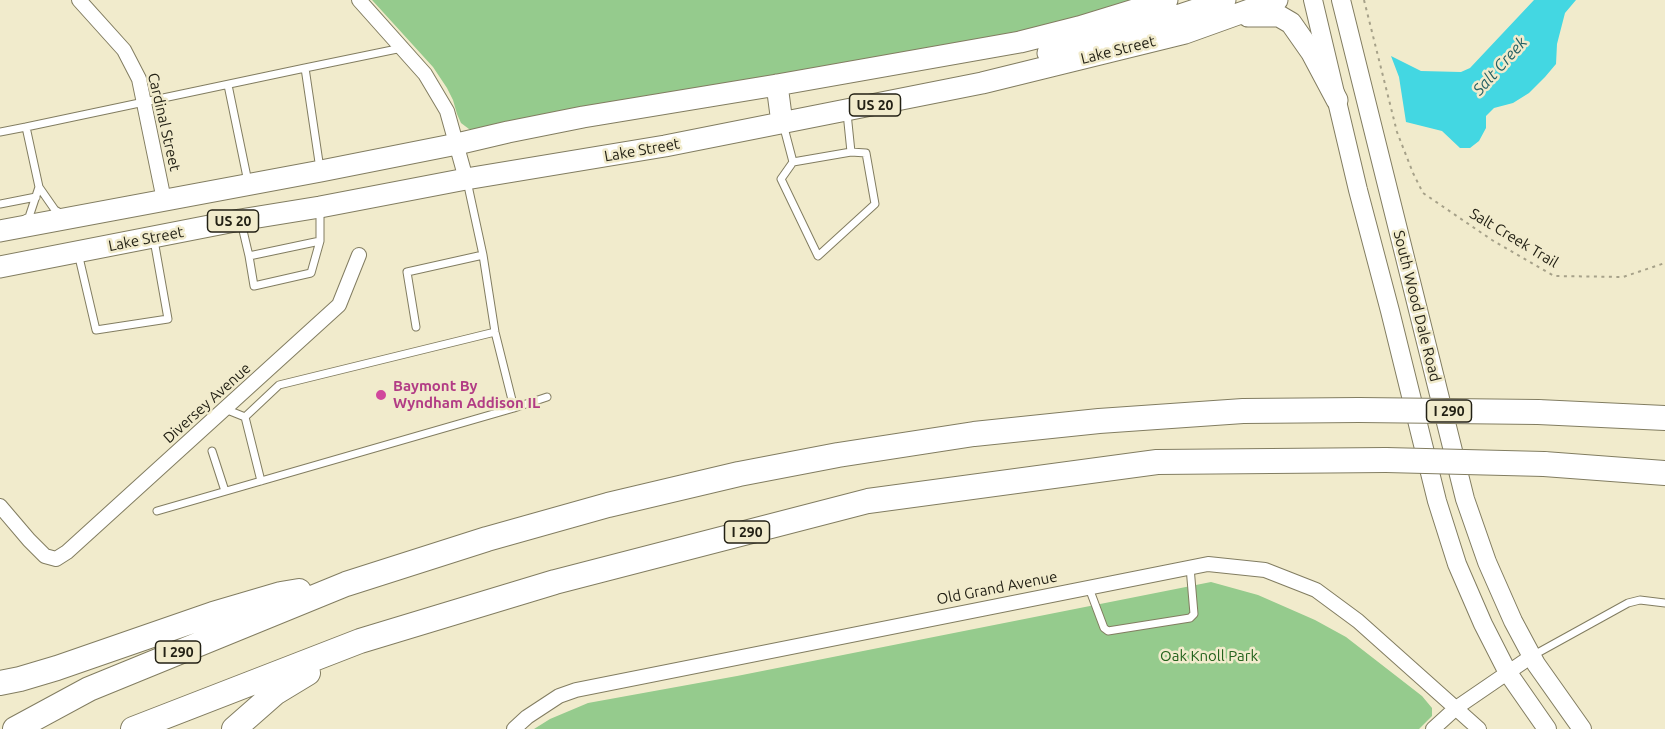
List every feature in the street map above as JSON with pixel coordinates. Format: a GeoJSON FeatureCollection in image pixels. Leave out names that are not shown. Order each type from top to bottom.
{"type":"FeatureCollection","features":[{"type":"Feature","properties":{"kind":"highway","name":"I 290"},"geometry":{"type":"LineString","coordinates":[[15,729],[89,689],[346,584],[488,539],[608,505],[739,474],[838,455],[974,434],[1099,421],[1242,411],[1539,412],[1665,418]]}},
{"type":"Feature","properties":{"kind":"highway","name":"I 290"},"geometry":{"type":"LineString","coordinates":[[133,729],[360,642],[555,582],[868,501],[1157,462],[1386,460],[1544,464],[1665,472]]}},
{"type":"Feature","properties":{"kind":"highway"},"geometry":{"type":"LineString","coordinates":[[0,683],[57,668],[280,594],[346,584]]}},
{"type":"Feature","properties":{"kind":"highway"},"geometry":{"type":"LineString","coordinates":[[234,729],[275,693],[360,642]]}},
{"type":"Feature","properties":{"kind":"main road","name":"US 20"},"geometry":{"type":"LineString","coordinates":[[3,230],[321,171],[572,119],[1020,42],[1167,0]]}},
{"type":"Feature","properties":{"kind":"main road","name":"Lake Street"},"geometry":{"type":"LineString","coordinates":[[0,267],[466,178],[665,146],[982,83],[1185,33],[1230,8],[1277,0]]}},
{"type":"Feature","properties":{"kind":"main road","name":"South Wood Dale Road"},"geometry":{"type":"LineString","coordinates":[[1341,0],[1465,499],[1487,562],[1514,621],[1532,656],[1582,729]]}},
{"type":"Feature","properties":{"kind":"main road","name":"South Wood Dale Road"},"geometry":{"type":"LineString","coordinates":[[1314,4],[1358,190],[1437,501],[1457,564],[1483,624],[1508,672],[1547,729]]}},
{"type":"Feature","properties":{"kind":"main road"},"geometry":{"type":"LineString","coordinates":[[1230,8],[1279,16],[1291,23],[1312,53],[1337,100]]}},
{"type":"Feature","properties":{"kind":"main road"},"geometry":{"type":"LineString","coordinates":[[777,85],[782,123]]}},
{"type":"Feature","properties":{"kind":"street","name":"Cardinal Street"},"geometry":{"type":"LineString","coordinates":[[79,0],[124,50],[139,79],[164,200]]}},
{"type":"Feature","properties":{"kind":"street"},"geometry":{"type":"LineString","coordinates":[[359,0],[425,74],[447,111],[466,178]]}},
{"type":"Feature","properties":{"kind":"street","name":"Diversey Avenue"},"geometry":{"type":"LineString","coordinates":[[0,506],[45,556],[56,559],[76,544],[339,305],[359,255]]}},
{"type":"Feature","properties":{"kind":"street","name":"Old Grand Avenue"},"geometry":{"type":"LineString","coordinates":[[514,729],[527,717],[559,696],[576,690],[1208,564],[1264,570],[1316,591],[1358,621],[1479,729]]}},
{"type":"Feature","properties":{"kind":"street"},"geometry":{"type":"LineString","coordinates":[[1433,729],[1456,708],[1532,656]]}},
{"type":"Feature","properties":{"kind":"lane"},"geometry":{"type":"LineString","coordinates":[[0,132],[403,48]]}},
{"type":"Feature","properties":{"kind":"lane"},"geometry":{"type":"LineString","coordinates":[[305,68],[321,171]]}},
{"type":"Feature","properties":{"kind":"lane"},"geometry":{"type":"LineString","coordinates":[[228,85],[248,185]]}},
{"type":"Feature","properties":{"kind":"lane"},"geometry":{"type":"LineString","coordinates":[[846,110],[851,152]]}},
{"type":"Feature","properties":{"kind":"lane"},"geometry":{"type":"LineString","coordinates":[[782,123],[793,162]]}},
{"type":"Feature","properties":{"kind":"lane"},"geometry":{"type":"LineString","coordinates":[[26,127],[39,187],[56,210],[71,219]]}},
{"type":"Feature","properties":{"kind":"lane"},"geometry":{"type":"LineString","coordinates":[[851,152],[866,153],[875,204],[818,256],[781,179],[793,162],[851,152]]}},
{"type":"Feature","properties":{"kind":"lane"},"geometry":{"type":"LineString","coordinates":[[466,178],[483,255],[495,332],[514,408]]}},
{"type":"Feature","properties":{"kind":"lane"},"geometry":{"type":"LineString","coordinates":[[3,230],[29,217],[39,187]]}},
{"type":"Feature","properties":{"kind":"lane"},"geometry":{"type":"LineString","coordinates":[[0,204],[36,197]]}},
{"type":"Feature","properties":{"kind":"lane"},"geometry":{"type":"LineString","coordinates":[[240,220],[254,286],[311,273],[320,241],[320,207]]}},
{"type":"Feature","properties":{"kind":"lane"},"geometry":{"type":"LineString","coordinates":[[78,252],[96,330],[168,319],[153,238]]}},
{"type":"Feature","properties":{"kind":"lane"},"geometry":{"type":"LineString","coordinates":[[249,256],[320,241]]}},
{"type":"Feature","properties":{"kind":"lane"},"geometry":{"type":"LineString","coordinates":[[416,327],[407,272],[483,255]]}},
{"type":"Feature","properties":{"kind":"lane"},"geometry":{"type":"LineString","coordinates":[[244,417],[279,385],[495,332]]}},
{"type":"Feature","properties":{"kind":"lane"},"geometry":{"type":"LineString","coordinates":[[157,511],[547,398]]}},
{"type":"Feature","properties":{"kind":"lane"},"geometry":{"type":"LineString","coordinates":[[225,409],[244,417]]}},
{"type":"Feature","properties":{"kind":"lane"},"geometry":{"type":"LineString","coordinates":[[244,417],[261,481]]}},
{"type":"Feature","properties":{"kind":"lane"},"geometry":{"type":"LineString","coordinates":[[212,451],[225,491]]}},
{"type":"Feature","properties":{"kind":"lane"},"geometry":{"type":"LineString","coordinates":[[1089,587],[1104,628],[1108,631],[1190,618],[1194,615],[1190,567]]}},
{"type":"Feature","properties":{"kind":"lane"},"geometry":{"type":"LineString","coordinates":[[1532,656],[1628,603],[1640,600],[1665,603]]}},
{"type":"Feature","properties":{"kind":"path","name":"Salt Creek Trail"},"geometry":{"type":"LineString","coordinates":[[1364,0],[1397,132],[1423,193],[1492,240],[1554,276],[1623,277],[1665,263]]}},
{"type":"Feature","properties":{"kind":"green space"},"geometry":{"type":"Polygon","coordinates":[[[372,0],[1148,0],[1014,33],[478,132],[461,123],[447,88],[433,67],[372,0]]]}},
{"type":"Feature","properties":{"kind":"green space","name":"Oak Knoll Park"},"geometry":{"type":"Polygon","coordinates":[[[1211,582],[1258,595],[1315,620],[1346,637],[1422,696],[1432,708],[1432,716],[1419,729],[534,729],[550,719],[588,703],[737,676],[1211,582]]]}},
{"type":"Feature","properties":{"kind":"water","name":"Salt Creek"},"geometry":{"type":"Polygon","coordinates":[[[1534,0],[1576,0],[1565,13],[1557,44],[1556,64],[1529,93],[1513,103],[1494,108],[1486,116],[1486,128],[1479,141],[1470,148],[1460,148],[1442,131],[1406,122],[1399,77],[1391,56],[1421,71],[1461,72],[1470,68],[1534,0]]]}},
{"type":"Feature","properties":{"kind":"place","name":"Baymont By Wyndham Addison IL"},"geometry":{"type":"Point","coordinates":[381,395]}}]}
